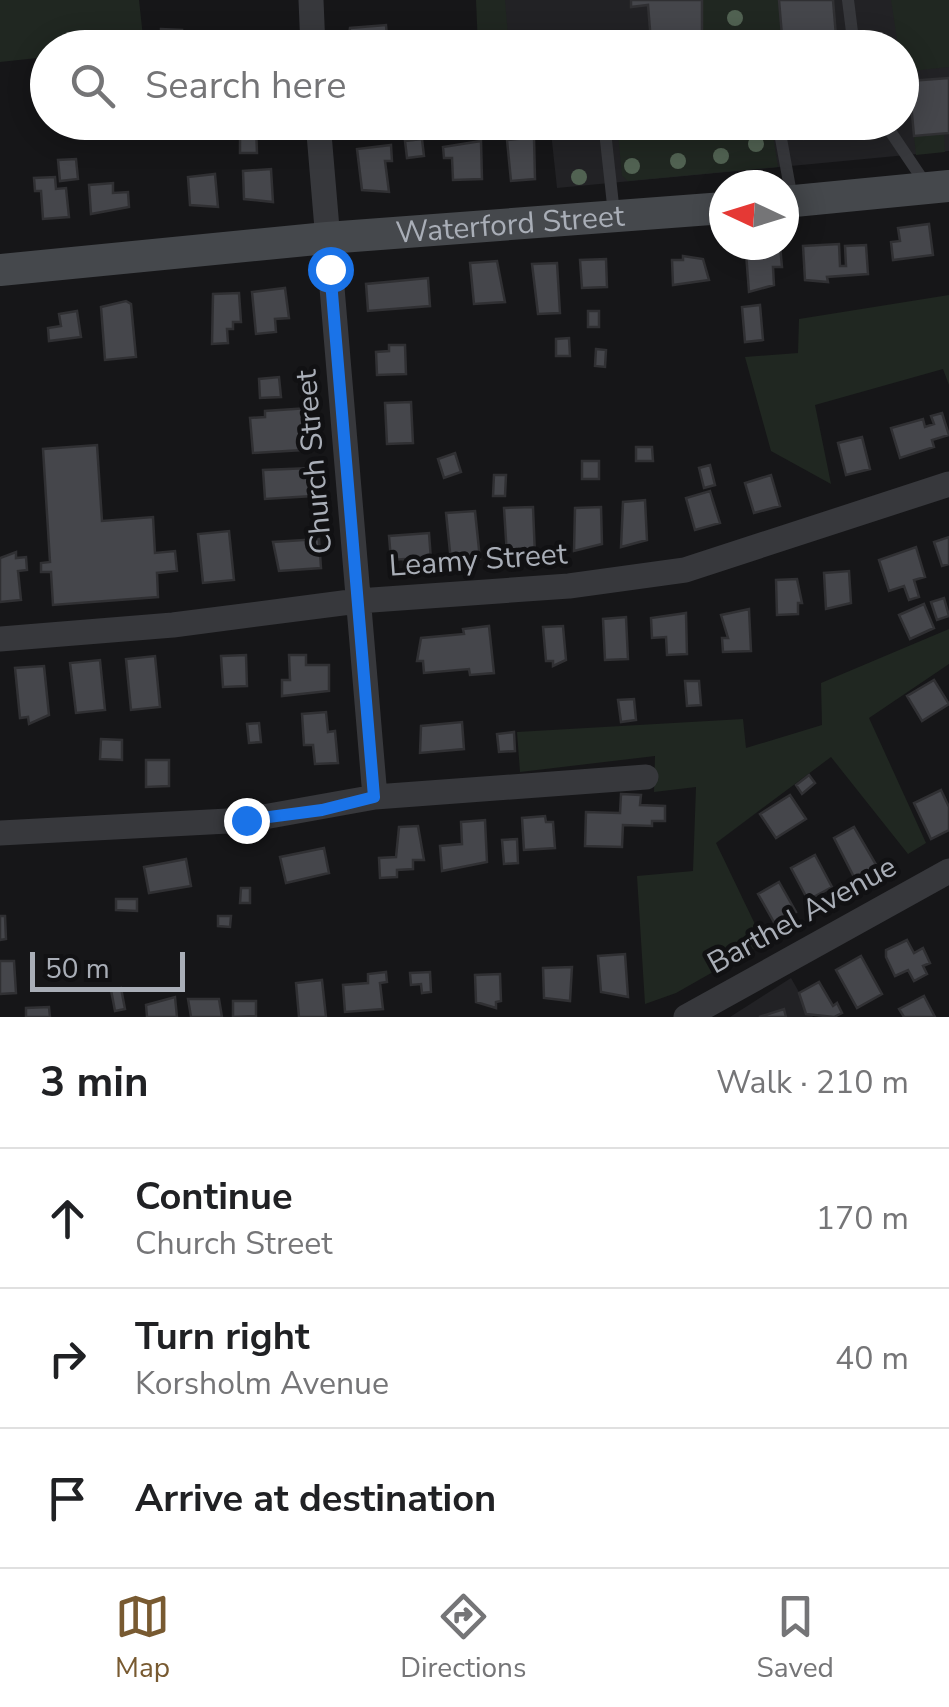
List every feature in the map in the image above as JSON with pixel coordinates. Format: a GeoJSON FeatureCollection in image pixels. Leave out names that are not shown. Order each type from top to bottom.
{"type":"FeatureCollection","features":[{"type":"Feature","properties":{"kind":"street"},"geometry":{"type":"LineString","coordinates":[[311,0],[312,30]]}},
{"type":"Feature","properties":{"kind":"street","name":"Church Street"},"geometry":{"type":"LineString","coordinates":[[319,140],[374,797]]}},
{"type":"Feature","properties":{"kind":"street"},"geometry":{"type":"LineString","coordinates":[[799,201],[939,187]]}},
{"type":"Feature","properties":{"kind":"street","name":"Waterford Street"},"geometry":{"type":"LineString","coordinates":[[0,270],[327,238],[709,210]]}},
{"type":"Feature","properties":{"kind":"street","name":"Leamy Street"},"geometry":{"type":"LineString","coordinates":[[0,639],[172,624],[358,601],[570,586],[684,570],[949,484]]}},
{"type":"Feature","properties":{"kind":"street"},"geometry":{"type":"LineString","coordinates":[[0,833],[246,820],[322,810],[374,797],[646,777]]}},
{"type":"Feature","properties":{"kind":"street","name":"Barthel Avenue"},"geometry":{"type":"LineString","coordinates":[[686,1017],[949,871]]}},
{"type":"Feature","properties":{"kind":"lane"},"geometry":{"type":"LineString","coordinates":[[848,0],[852,30]]}},
{"type":"Feature","properties":{"kind":"lane"},"geometry":{"type":"LineString","coordinates":[[606,140],[615,219]]}},
{"type":"Feature","properties":{"kind":"lane"},"geometry":{"type":"LineString","coordinates":[[780,140],[784,170]]}},
{"type":"Feature","properties":{"kind":"lane"},"geometry":{"type":"LineString","coordinates":[[899,140],[939,187]]}},
{"type":"Feature","properties":{"kind":"shaded area"},"geometry":{"type":"Polygon","coordinates":[[[0,0],[139,0],[142,30],[30,30],[30,59],[0,62],[0,0]]]}},
{"type":"Feature","properties":{"kind":"shaded area"},"geometry":{"type":"Polygon","coordinates":[[[476,0],[505,0],[508,30],[477,30],[476,0]]]}},
{"type":"Feature","properties":{"kind":"shaded area"},"geometry":{"type":"Polygon","coordinates":[[[491,0],[949,0],[949,151],[748,170],[709,170],[709,174],[557,188],[552,140],[919,140],[919,30],[494,30],[491,0]]]}},
{"type":"Feature","properties":{"kind":"shaded area"},"geometry":{"type":"Polygon","coordinates":[[[702,0],[779,0],[782,30],[702,30],[702,0]]]}},
{"type":"Feature","properties":{"kind":"shaded area"},"geometry":{"type":"Polygon","coordinates":[[[891,0],[949,0],[949,67],[919,70],[919,30],[896,30],[891,0]]]}},
{"type":"Feature","properties":{"kind":"shaded area"},"geometry":{"type":"Polygon","coordinates":[[[944,133],[945,152],[916,155],[914,140],[919,140],[919,136],[944,133]]]}},
{"type":"Feature","properties":{"kind":"shaded area"},"geometry":{"type":"Polygon","coordinates":[[[619,140],[774,140],[778,167],[709,170],[709,173],[628,181],[622,176],[619,140]]]}},
{"type":"Feature","properties":{"kind":"shaded area"},"geometry":{"type":"Polygon","coordinates":[[[949,295],[949,385],[943,369],[815,405],[831,484],[771,451],[745,357],[798,353],[799,319],[949,295]]]}},
{"type":"Feature","properties":{"kind":"shaded area"},"geometry":{"type":"Polygon","coordinates":[[[949,629],[949,664],[869,718],[926,843],[908,854],[831,757],[716,843],[764,943],[676,993],[645,1004],[637,876],[693,871],[696,787],[654,792],[655,756],[520,772],[517,732],[743,719],[746,748],[822,725],[821,683],[949,629]]]}},
{"type":"Feature","properties":{"kind":"shaded area"},"geometry":{"type":"Polygon","coordinates":[[[791,978],[813,1017],[730,1017],[791,978]]]}},
{"type":"Feature","properties":{"kind":"building"},"geometry":{"type":"Polygon","coordinates":[[[631,0],[702,0],[702,30],[650,30],[648,5],[631,7],[631,0]]]}},
{"type":"Feature","properties":{"kind":"building"},"geometry":{"type":"Polygon","coordinates":[[[779,0],[833,0],[836,30],[782,30],[779,0]]]}},
{"type":"Feature","properties":{"kind":"building"},"geometry":{"type":"Polygon","coordinates":[[[386,25],[386,30],[350,30],[386,25]]]}},
{"type":"Feature","properties":{"kind":"building"},"geometry":{"type":"Polygon","coordinates":[[[949,78],[949,133],[919,136],[919,80],[949,78]]]}},
{"type":"Feature","properties":{"kind":"building"},"geometry":{"type":"Polygon","coordinates":[[[240,140],[257,140],[257,153],[240,153],[240,140]]]}},
{"type":"Feature","properties":{"kind":"building"},"geometry":{"type":"Polygon","coordinates":[[[422,140],[424,156],[407,158],[405,141],[422,140]]]}},
{"type":"Feature","properties":{"kind":"building"},"geometry":{"type":"Polygon","coordinates":[[[507,140],[534,140],[535,179],[511,181],[507,140]]]}},
{"type":"Feature","properties":{"kind":"building"},"geometry":{"type":"Polygon","coordinates":[[[481,141],[482,179],[453,180],[452,158],[444,158],[443,147],[481,141]]]}},
{"type":"Feature","properties":{"kind":"building"},"geometry":{"type":"Polygon","coordinates":[[[391,145],[392,161],[385,161],[389,192],[362,190],[357,149],[391,145]]]}},
{"type":"Feature","properties":{"kind":"building"},"geometry":{"type":"Polygon","coordinates":[[[76,159],[78,179],[60,181],[58,160],[76,159]]]}},
{"type":"Feature","properties":{"kind":"building"},"geometry":{"type":"Polygon","coordinates":[[[271,169],[273,202],[244,199],[243,171],[271,169]]]}},
{"type":"Feature","properties":{"kind":"building"},"geometry":{"type":"Polygon","coordinates":[[[215,174],[218,207],[190,205],[188,177],[215,174]]]}},
{"type":"Feature","properties":{"kind":"building"},"geometry":{"type":"Polygon","coordinates":[[[55,177],[56,189],[66,188],[69,217],[43,219],[41,191],[35,191],[34,178],[55,177]]]}},
{"type":"Feature","properties":{"kind":"building"},"geometry":{"type":"Polygon","coordinates":[[[113,183],[113,193],[128,192],[129,207],[91,214],[89,185],[113,183]]]}},
{"type":"Feature","properties":{"kind":"building"},"geometry":{"type":"Polygon","coordinates":[[[929,224],[933,255],[893,260],[891,242],[900,241],[898,228],[929,224]]]}},
{"type":"Feature","properties":{"kind":"building"},"geometry":{"type":"Polygon","coordinates":[[[839,244],[840,266],[846,266],[845,246],[866,245],[868,274],[827,277],[828,282],[805,280],[803,246],[839,244]]]}},
{"type":"Feature","properties":{"kind":"building"},"geometry":{"type":"Polygon","coordinates":[[[683,256],[703,259],[709,280],[673,285],[672,260],[683,260],[683,256]]]}},
{"type":"Feature","properties":{"kind":"building"},"geometry":{"type":"Polygon","coordinates":[[[606,259],[607,287],[582,288],[580,260],[606,259]]]}},
{"type":"Feature","properties":{"kind":"building"},"geometry":{"type":"Polygon","coordinates":[[[747,260],[781,260],[782,267],[773,267],[774,285],[749,292],[747,260]]]}},
{"type":"Feature","properties":{"kind":"building"},"geometry":{"type":"Polygon","coordinates":[[[497,261],[505,302],[474,304],[470,263],[497,261]]]}},
{"type":"Feature","properties":{"kind":"building"},"geometry":{"type":"Polygon","coordinates":[[[557,263],[560,313],[538,314],[532,264],[557,263]]]}},
{"type":"Feature","properties":{"kind":"building"},"geometry":{"type":"Polygon","coordinates":[[[428,278],[430,306],[368,311],[366,284],[428,278]]]}},
{"type":"Feature","properties":{"kind":"building"},"geometry":{"type":"Polygon","coordinates":[[[285,288],[289,318],[275,319],[276,332],[256,334],[252,292],[285,288]]]}},
{"type":"Feature","properties":{"kind":"building"},"geometry":{"type":"Polygon","coordinates":[[[239,293],[241,322],[233,322],[233,329],[227,329],[228,343],[212,344],[213,294],[239,293]]]}},
{"type":"Feature","properties":{"kind":"building"},"geometry":{"type":"Polygon","coordinates":[[[126,301],[131,304],[136,357],[105,360],[101,307],[126,301]]]}},
{"type":"Feature","properties":{"kind":"building"},"geometry":{"type":"Polygon","coordinates":[[[760,305],[763,340],[745,342],[742,307],[760,305]]]}},
{"type":"Feature","properties":{"kind":"building"},"geometry":{"type":"Polygon","coordinates":[[[77,311],[81,337],[49,341],[48,328],[61,326],[59,314],[77,311]]]}},
{"type":"Feature","properties":{"kind":"building"},"geometry":{"type":"Polygon","coordinates":[[[588,311],[599,311],[599,327],[588,327],[588,311]]]}},
{"type":"Feature","properties":{"kind":"building"},"geometry":{"type":"Polygon","coordinates":[[[569,338],[570,356],[556,356],[556,339],[569,338]]]}},
{"type":"Feature","properties":{"kind":"building"},"geometry":{"type":"Polygon","coordinates":[[[389,345],[405,345],[406,374],[377,375],[376,352],[389,351],[389,345]]]}},
{"type":"Feature","properties":{"kind":"building"},"geometry":{"type":"Polygon","coordinates":[[[596,349],[606,350],[605,367],[595,366],[596,349]]]}},
{"type":"Feature","properties":{"kind":"building"},"geometry":{"type":"Polygon","coordinates":[[[279,377],[281,397],[260,398],[259,379],[279,377]]]}},
{"type":"Feature","properties":{"kind":"building"},"geometry":{"type":"Polygon","coordinates":[[[411,402],[413,443],[387,444],[385,403],[411,402]]]}},
{"type":"Feature","properties":{"kind":"building"},"geometry":{"type":"Polygon","coordinates":[[[308,408],[303,450],[253,453],[250,418],[265,417],[265,411],[308,408]]]}},
{"type":"Feature","properties":{"kind":"building"},"geometry":{"type":"Polygon","coordinates":[[[942,413],[949,435],[932,440],[934,447],[900,458],[891,428],[923,419],[925,427],[934,424],[931,416],[942,413]]]}},
{"type":"Feature","properties":{"kind":"building"},"geometry":{"type":"Polygon","coordinates":[[[862,437],[870,469],[846,475],[838,443],[862,437]]]}},
{"type":"Feature","properties":{"kind":"building"},"geometry":{"type":"Polygon","coordinates":[[[97,445],[102,521],[153,517],[155,553],[175,551],[177,571],[157,573],[158,597],[53,605],[51,572],[41,572],[41,563],[50,562],[43,449],[97,445]]]}},
{"type":"Feature","properties":{"kind":"building"},"geometry":{"type":"Polygon","coordinates":[[[636,447],[652,447],[653,461],[636,461],[636,447]]]}},
{"type":"Feature","properties":{"kind":"building"},"geometry":{"type":"Polygon","coordinates":[[[455,453],[461,472],[444,478],[438,459],[455,453]]]}},
{"type":"Feature","properties":{"kind":"building"},"geometry":{"type":"Polygon","coordinates":[[[582,461],[599,461],[599,479],[582,479],[582,461]]]}},
{"type":"Feature","properties":{"kind":"building"},"geometry":{"type":"Polygon","coordinates":[[[710,465],[715,485],[704,488],[699,468],[710,465]]]}},
{"type":"Feature","properties":{"kind":"building"},"geometry":{"type":"Polygon","coordinates":[[[311,468],[313,496],[265,499],[263,470],[311,468]]]}},
{"type":"Feature","properties":{"kind":"building"},"geometry":{"type":"Polygon","coordinates":[[[494,475],[506,475],[505,496],[493,496],[494,475]]]}},
{"type":"Feature","properties":{"kind":"building"},"geometry":{"type":"Polygon","coordinates":[[[771,475],[780,506],[754,513],[745,483],[771,475]]]}},
{"type":"Feature","properties":{"kind":"building"},"geometry":{"type":"Polygon","coordinates":[[[710,491],[720,523],[695,530],[686,498],[710,491]]]}},
{"type":"Feature","properties":{"kind":"building"},"geometry":{"type":"Polygon","coordinates":[[[645,500],[647,540],[621,547],[623,502],[645,500]]]}},
{"type":"Feature","properties":{"kind":"building"},"geometry":{"type":"Polygon","coordinates":[[[533,507],[535,555],[507,556],[504,508],[533,507]]]}},
{"type":"Feature","properties":{"kind":"building"},"geometry":{"type":"Polygon","coordinates":[[[601,507],[602,544],[574,551],[575,508],[601,507]]]}},
{"type":"Feature","properties":{"kind":"building"},"geometry":{"type":"Polygon","coordinates":[[[475,511],[480,559],[451,562],[446,513],[475,511]]]}},
{"type":"Feature","properties":{"kind":"building"},"geometry":{"type":"Polygon","coordinates":[[[229,531],[234,580],[203,583],[198,534],[229,531]]]}},
{"type":"Feature","properties":{"kind":"building"},"geometry":{"type":"Polygon","coordinates":[[[429,533],[431,560],[404,567],[404,559],[391,560],[389,536],[429,533]]]}},
{"type":"Feature","properties":{"kind":"building"},"geometry":{"type":"Polygon","coordinates":[[[949,537],[949,564],[942,566],[934,542],[949,537]]]}},
{"type":"Feature","properties":{"kind":"building"},"geometry":{"type":"Polygon","coordinates":[[[319,539],[321,568],[279,571],[273,542],[319,539]]]}},
{"type":"Feature","properties":{"kind":"building"},"geometry":{"type":"Polygon","coordinates":[[[916,547],[925,577],[914,580],[919,597],[909,600],[904,586],[889,591],[879,560],[916,547]]]}},
{"type":"Feature","properties":{"kind":"building"},"geometry":{"type":"Polygon","coordinates":[[[16,552],[16,558],[26,557],[27,570],[18,571],[21,600],[0,602],[0,558],[16,552]]]}},
{"type":"Feature","properties":{"kind":"building"},"geometry":{"type":"Polygon","coordinates":[[[849,571],[851,603],[826,609],[824,573],[849,571]]]}},
{"type":"Feature","properties":{"kind":"building"},"geometry":{"type":"Polygon","coordinates":[[[797,579],[802,603],[798,603],[798,614],[777,615],[776,580],[797,579]]]}},
{"type":"Feature","properties":{"kind":"building"},"geometry":{"type":"Polygon","coordinates":[[[944,598],[949,616],[937,620],[931,602],[944,598]]]}},
{"type":"Feature","properties":{"kind":"building"},"geometry":{"type":"Polygon","coordinates":[[[924,604],[934,628],[910,639],[899,615],[924,604]]]}},
{"type":"Feature","properties":{"kind":"building"},"geometry":{"type":"Polygon","coordinates":[[[749,609],[751,651],[723,652],[722,638],[728,638],[721,615],[749,609]]]}},
{"type":"Feature","properties":{"kind":"building"},"geometry":{"type":"Polygon","coordinates":[[[686,613],[687,654],[667,655],[666,637],[652,638],[651,618],[686,613]]]}},
{"type":"Feature","properties":{"kind":"building"},"geometry":{"type":"Polygon","coordinates":[[[626,617],[628,659],[605,660],[603,619],[626,617]]]}},
{"type":"Feature","properties":{"kind":"building"},"geometry":{"type":"Polygon","coordinates":[[[489,626],[494,673],[470,675],[469,669],[424,673],[423,661],[417,661],[421,638],[464,634],[463,629],[489,626]]]}},
{"type":"Feature","properties":{"kind":"building"},"geometry":{"type":"Polygon","coordinates":[[[563,626],[566,660],[553,666],[553,661],[546,661],[543,627],[563,626]]]}},
{"type":"Feature","properties":{"kind":"building"},"geometry":{"type":"Polygon","coordinates":[[[246,655],[247,686],[223,687],[221,656],[246,655]]]}},
{"type":"Feature","properties":{"kind":"building"},"geometry":{"type":"Polygon","coordinates":[[[289,655],[306,655],[306,665],[329,665],[329,691],[282,696],[282,680],[290,680],[289,655]]]}},
{"type":"Feature","properties":{"kind":"building"},"geometry":{"type":"Polygon","coordinates":[[[155,656],[160,707],[131,710],[126,659],[155,656]]]}},
{"type":"Feature","properties":{"kind":"building"},"geometry":{"type":"Polygon","coordinates":[[[100,660],[105,710],[76,713],[70,663],[100,660]]]}},
{"type":"Feature","properties":{"kind":"building"},"geometry":{"type":"Polygon","coordinates":[[[44,666],[49,715],[29,724],[28,717],[20,718],[15,668],[44,666]]]}},
{"type":"Feature","properties":{"kind":"building"},"geometry":{"type":"Polygon","coordinates":[[[934,680],[949,704],[922,721],[907,696],[934,680]]]}},
{"type":"Feature","properties":{"kind":"building"},"geometry":{"type":"Polygon","coordinates":[[[685,681],[699,681],[701,705],[687,706],[685,681]]]}},
{"type":"Feature","properties":{"kind":"building"},"geometry":{"type":"Polygon","coordinates":[[[634,699],[636,720],[621,722],[618,700],[634,699]]]}},
{"type":"Feature","properties":{"kind":"building"},"geometry":{"type":"Polygon","coordinates":[[[326,712],[328,732],[335,731],[338,763],[315,764],[313,745],[304,745],[302,714],[326,712]]]}},
{"type":"Feature","properties":{"kind":"building"},"geometry":{"type":"Polygon","coordinates":[[[462,722],[464,749],[420,753],[421,726],[462,722]]]}},
{"type":"Feature","properties":{"kind":"building"},"geometry":{"type":"Polygon","coordinates":[[[259,723],[261,742],[249,743],[247,724],[259,723]]]}},
{"type":"Feature","properties":{"kind":"building"},"geometry":{"type":"Polygon","coordinates":[[[514,732],[515,751],[499,752],[497,734],[514,732]]]}},
{"type":"Feature","properties":{"kind":"building"},"geometry":{"type":"Polygon","coordinates":[[[101,739],[122,740],[122,760],[100,759],[101,739]]]}},
{"type":"Feature","properties":{"kind":"building"},"geometry":{"type":"Polygon","coordinates":[[[146,760],[169,760],[169,786],[146,787],[146,760]]]}},
{"type":"Feature","properties":{"kind":"building"},"geometry":{"type":"Polygon","coordinates":[[[809,775],[815,783],[802,794],[796,785],[809,775]]]}},
{"type":"Feature","properties":{"kind":"building"},"geometry":{"type":"Polygon","coordinates":[[[941,790],[949,807],[949,830],[931,839],[914,803],[941,790]]]}},
{"type":"Feature","properties":{"kind":"building"},"geometry":{"type":"Polygon","coordinates":[[[621,794],[641,795],[640,805],[665,806],[665,821],[652,821],[652,826],[623,825],[622,847],[585,846],[586,812],[620,813],[621,794]]]}},
{"type":"Feature","properties":{"kind":"building"},"geometry":{"type":"Polygon","coordinates":[[[790,795],[806,819],[776,838],[760,814],[790,795]]]}},
{"type":"Feature","properties":{"kind":"building"},"geometry":{"type":"Polygon","coordinates":[[[545,816],[546,822],[553,822],[555,848],[524,850],[522,818],[545,816]]]}},
{"type":"Feature","properties":{"kind":"building"},"geometry":{"type":"Polygon","coordinates":[[[485,820],[487,862],[442,871],[440,846],[462,844],[461,822],[485,820]]]}},
{"type":"Feature","properties":{"kind":"building"},"geometry":{"type":"Polygon","coordinates":[[[418,826],[424,860],[413,860],[413,869],[397,870],[397,877],[380,878],[379,858],[396,857],[399,827],[418,826]]]}},
{"type":"Feature","properties":{"kind":"building"},"geometry":{"type":"Polygon","coordinates":[[[854,827],[878,868],[855,879],[834,838],[854,827]]]}},
{"type":"Feature","properties":{"kind":"building"},"geometry":{"type":"Polygon","coordinates":[[[517,839],[518,863],[504,864],[502,840],[517,839]]]}},
{"type":"Feature","properties":{"kind":"building"},"geometry":{"type":"Polygon","coordinates":[[[324,848],[329,873],[286,883],[280,857],[324,848]]]}},
{"type":"Feature","properties":{"kind":"building"},"geometry":{"type":"Polygon","coordinates":[[[815,855],[832,887],[808,900],[791,868],[815,855]]]}},
{"type":"Feature","properties":{"kind":"building"},"geometry":{"type":"Polygon","coordinates":[[[186,859],[191,886],[149,893],[144,867],[186,859]]]}},
{"type":"Feature","properties":{"kind":"building"},"geometry":{"type":"Polygon","coordinates":[[[779,882],[796,912],[775,924],[758,894],[779,882]]]}},
{"type":"Feature","properties":{"kind":"building"},"geometry":{"type":"Polygon","coordinates":[[[241,888],[250,888],[250,903],[240,903],[241,888]]]}},
{"type":"Feature","properties":{"kind":"building"},"geometry":{"type":"Polygon","coordinates":[[[116,899],[137,899],[137,911],[116,910],[116,899]]]}},
{"type":"Feature","properties":{"kind":"building"},"geometry":{"type":"Polygon","coordinates":[[[0,916],[5,916],[6,939],[0,940],[0,916]]]}},
{"type":"Feature","properties":{"kind":"building"},"geometry":{"type":"Polygon","coordinates":[[[218,916],[231,916],[230,927],[218,926],[218,916]]]}},
{"type":"Feature","properties":{"kind":"building"},"geometry":{"type":"Polygon","coordinates":[[[907,940],[914,953],[923,948],[930,963],[923,966],[927,974],[914,981],[908,970],[895,976],[886,957],[886,950],[907,940]]]}},
{"type":"Feature","properties":{"kind":"building"},"geometry":{"type":"Polygon","coordinates":[[[625,954],[628,997],[601,992],[598,956],[625,954]]]}},
{"type":"Feature","properties":{"kind":"building"},"geometry":{"type":"Polygon","coordinates":[[[861,956],[882,994],[857,1008],[836,970],[861,956]]]}},
{"type":"Feature","properties":{"kind":"building"},"geometry":{"type":"Polygon","coordinates":[[[0,961],[14,961],[16,993],[0,994],[0,961]]]}},
{"type":"Feature","properties":{"kind":"building"},"geometry":{"type":"Polygon","coordinates":[[[572,967],[570,1001],[544,998],[543,968],[572,967]]]}},
{"type":"Feature","properties":{"kind":"building"},"geometry":{"type":"Polygon","coordinates":[[[386,972],[387,982],[380,983],[383,1009],[345,1012],[343,985],[368,983],[368,974],[386,972]]]}},
{"type":"Feature","properties":{"kind":"building"},"geometry":{"type":"Polygon","coordinates":[[[430,972],[431,992],[422,993],[421,984],[411,985],[410,973],[430,972]]]}},
{"type":"Feature","properties":{"kind":"building"},"geometry":{"type":"Polygon","coordinates":[[[500,974],[501,1001],[496,1002],[496,1008],[476,1002],[475,975],[500,974]]]}},
{"type":"Feature","properties":{"kind":"building"},"geometry":{"type":"Polygon","coordinates":[[[322,980],[326,1017],[299,1017],[296,983],[322,980]]]}},
{"type":"Feature","properties":{"kind":"building"},"geometry":{"type":"Polygon","coordinates":[[[819,982],[833,1006],[837,1003],[842,1013],[834,1017],[806,1014],[799,993],[819,982]]]}},
{"type":"Feature","properties":{"kind":"building"},"geometry":{"type":"Polygon","coordinates":[[[121,988],[125,1009],[115,1011],[111,990],[121,988]]]}},
{"type":"Feature","properties":{"kind":"building"},"geometry":{"type":"Polygon","coordinates":[[[924,996],[935,1017],[904,1017],[899,1009],[924,996]]]}},
{"type":"Feature","properties":{"kind":"building"},"geometry":{"type":"Polygon","coordinates":[[[175,997],[177,1017],[147,1017],[146,1005],[175,997]]]}},
{"type":"Feature","properties":{"kind":"building"},"geometry":{"type":"Polygon","coordinates":[[[188,999],[219,999],[222,1017],[191,1017],[188,999]]]}},
{"type":"Feature","properties":{"kind":"building"},"geometry":{"type":"Polygon","coordinates":[[[233,1001],[256,1001],[256,1016],[233,1017],[233,1001]]]}},
{"type":"Feature","properties":{"kind":"building"},"geometry":{"type":"Polygon","coordinates":[[[49,1007],[50,1017],[26,1017],[26,1008],[49,1007]]]}},
{"type":"Feature","properties":{"kind":"building"},"geometry":{"type":"Polygon","coordinates":[[[784,1009],[786,1017],[759,1017],[784,1009]]]}},
{"type":"Feature","properties":{"kind":"route"},"geometry":{"type":"LineString","coordinates":[[246,820],[322,810],[374,797],[330,269]]}}]}
